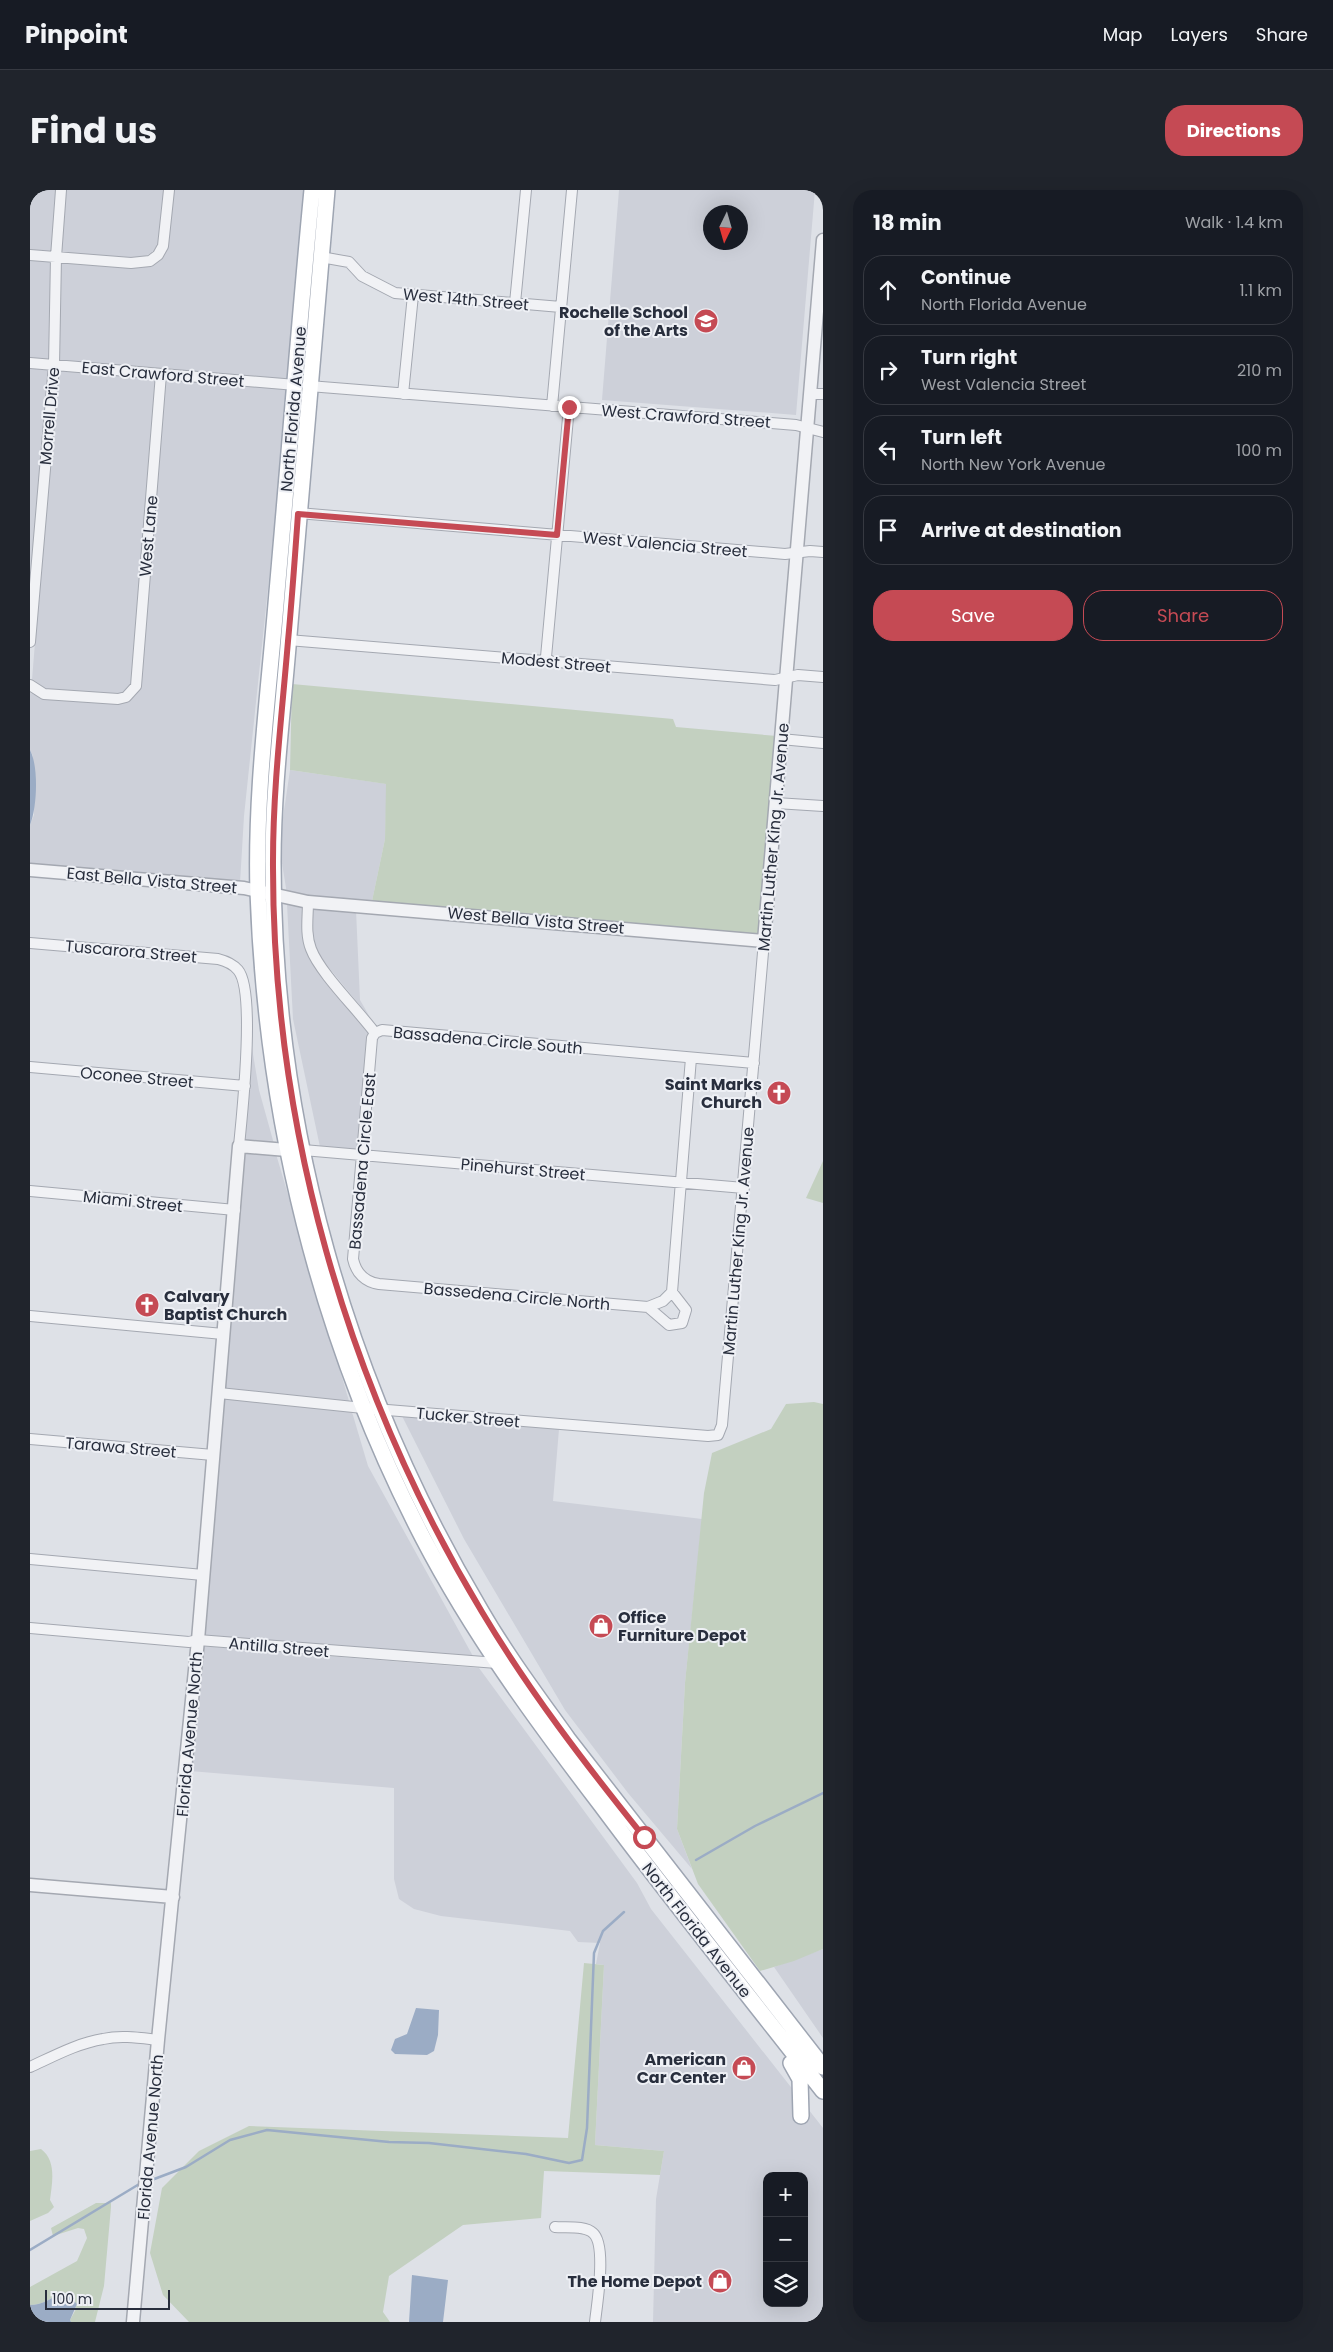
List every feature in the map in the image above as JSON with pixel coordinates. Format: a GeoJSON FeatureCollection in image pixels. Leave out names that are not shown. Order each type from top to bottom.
{"type":"FeatureCollection","features":[{"type":"Feature","properties":{"kind":"main road"},"geometry":{"type":"LineString","coordinates":[[303,385],[308,316],[303,293],[312,190]]}},
{"type":"Feature","properties":{"kind":"main road","name":"North Florida Avenue"},"geometry":{"type":"LineString","coordinates":[[326,190],[321,257],[281,549],[260,800],[266,894],[268,1023],[287,1150],[319,1279],[363,1408],[423,1538],[497,1663],[559,1750],[638,1854],[823,2092]]}},
{"type":"Feature","properties":{"kind":"main road","name":"North Florida Avenue"},"geometry":{"type":"LineString","coordinates":[[303,385],[299,506],[266,894],[290,1085],[310,1192],[333,1277],[358,1354],[410,1478],[460,1574],[513,1662],[550,1714],[641,1833],[823,2067]]}},
{"type":"Feature","properties":{"kind":"main road"},"geometry":{"type":"LineString","coordinates":[[281,549],[286,572],[282,636],[288,640]]}},
{"type":"Feature","properties":{"kind":"main road"},"geometry":{"type":"LineString","coordinates":[[466,1612],[475,1616],[532,1701],[550,1714]]}},
{"type":"Feature","properties":{"kind":"main road"},"geometry":{"type":"LineString","coordinates":[[559,1750],[572,1759],[625,1826],[633,1832],[641,1833]]}},
{"type":"Feature","properties":{"kind":"main road"},"geometry":{"type":"LineString","coordinates":[[638,1854],[650,1857],[704,1926],[726,1944]]}},
{"type":"Feature","properties":{"kind":"main road"},"geometry":{"type":"LineString","coordinates":[[765,2017],[772,2040],[798,2073],[801,2086],[799,2106],[801,2116]]}},
{"type":"Feature","properties":{"kind":"street","name":"Morrell Drive"},"geometry":{"type":"LineString","coordinates":[[30,642],[54,365],[56,257],[61,190]]}},
{"type":"Feature","properties":{"kind":"street"},"geometry":{"type":"LineString","coordinates":[[30,255],[140,264],[150,261],[158,255],[163,246],[169,190]]}},
{"type":"Feature","properties":{"kind":"street"},"geometry":{"type":"LineString","coordinates":[[515,303],[526,190]]}},
{"type":"Feature","properties":{"kind":"street"},"geometry":{"type":"LineString","coordinates":[[552,406],[572,190]]}},
{"type":"Feature","properties":{"kind":"street","name":"Martin Luther King Jr. Avenue"},"geometry":{"type":"LineString","coordinates":[[718,1435],[722,1425],[744,1188],[808,428],[817,394],[823,240]]}},
{"type":"Feature","properties":{"kind":"street","name":"West 14th Street"},"geometry":{"type":"LineString","coordinates":[[321,257],[349,262],[362,276],[396,293],[561,307]]}},
{"type":"Feature","properties":{"kind":"street"},"geometry":{"type":"LineString","coordinates":[[403,394],[413,295]]}},
{"type":"Feature","properties":{"kind":"street","name":"East Crawford Street"},"geometry":{"type":"LineString","coordinates":[[30,363],[303,385]]}},
{"type":"Feature","properties":{"kind":"street","name":"West Lane"},"geometry":{"type":"LineString","coordinates":[[30,686],[44,694],[118,700],[128,695],[136,686],[161,374]]}},
{"type":"Feature","properties":{"kind":"street","name":"West Crawford Street"},"geometry":{"type":"LineString","coordinates":[[303,385],[796,425],[823,432]]}},
{"type":"Feature","properties":{"kind":"street"},"geometry":{"type":"LineString","coordinates":[[550,661],[546,657],[569,407]]}},
{"type":"Feature","properties":{"kind":"street","name":"West Valencia Street"},"geometry":{"type":"LineString","coordinates":[[299,506],[557,535],[785,554],[823,552]]}},
{"type":"Feature","properties":{"kind":"street","name":"Modest Street"},"geometry":{"type":"LineString","coordinates":[[288,640],[775,680],[798,676],[823,678]]}},
{"type":"Feature","properties":{"kind":"street"},"geometry":{"type":"LineString","coordinates":[[781,739],[823,743]]}},
{"type":"Feature","properties":{"kind":"street"},"geometry":{"type":"LineString","coordinates":[[776,803],[823,806]]}},
{"type":"Feature","properties":{"kind":"street","name":"East Bella Vista Street"},"geometry":{"type":"LineString","coordinates":[[30,870],[244,888],[308,902]]}},
{"type":"Feature","properties":{"kind":"street","name":"West Bella Vista Street"},"geometry":{"type":"LineString","coordinates":[[308,902],[764,941]]}},
{"type":"Feature","properties":{"kind":"street","name":"Bassadena Circle South"},"geometry":{"type":"LineString","coordinates":[[308,902],[307,929],[310,947],[375,1033],[382,1030],[754,1063]]}},
{"type":"Feature","properties":{"kind":"street","name":"Tuscarora Street"},"geometry":{"type":"LineString","coordinates":[[30,943],[218,959],[230,963],[239,970],[244,982],[248,1043],[245,1086]]}},
{"type":"Feature","properties":{"kind":"street","name":"Bassadena Circle East"},"geometry":{"type":"LineString","coordinates":[[370,1282],[358,1273],[353,1259],[372,1038],[375,1033]]}},
{"type":"Feature","properties":{"kind":"street"},"geometry":{"type":"LineString","coordinates":[[648,1307],[669,1325],[682,1323],[686,1310],[672,1292],[691,1058]]}},
{"type":"Feature","properties":{"kind":"street","name":"Oconee Street"},"geometry":{"type":"LineString","coordinates":[[30,1067],[245,1086]]}},
{"type":"Feature","properties":{"kind":"street"},"geometry":{"type":"LineString","coordinates":[[245,1086],[239,1146],[287,1150]]}},
{"type":"Feature","properties":{"kind":"street","name":"Florida Avenue North"},"geometry":{"type":"LineString","coordinates":[[133,2322],[158,2040],[198,1640],[239,1146]]}},
{"type":"Feature","properties":{"kind":"street","name":"Pinehurst Street"},"geometry":{"type":"LineString","coordinates":[[302,1150],[744,1188]]}},
{"type":"Feature","properties":{"kind":"street","name":"Miami Street"},"geometry":{"type":"LineString","coordinates":[[30,1191],[235,1210]]}},
{"type":"Feature","properties":{"kind":"street","name":"Bassedena Circle North"},"geometry":{"type":"LineString","coordinates":[[370,1282],[648,1307],[663,1301],[672,1292]]}},
{"type":"Feature","properties":{"kind":"street"},"geometry":{"type":"LineString","coordinates":[[30,1316],[223,1334]]}},
{"type":"Feature","properties":{"kind":"street","name":"Tucker Street"},"geometry":{"type":"LineString","coordinates":[[218,1393],[380,1410],[708,1436],[718,1435]]}},
{"type":"Feature","properties":{"kind":"street","name":"Tarawa Street"},"geometry":{"type":"LineString","coordinates":[[30,1439],[213,1455]]}},
{"type":"Feature","properties":{"kind":"street"},"geometry":{"type":"LineString","coordinates":[[30,1559],[203,1575]]}},
{"type":"Feature","properties":{"kind":"street","name":"Antilla Street"},"geometry":{"type":"LineString","coordinates":[[30,1628],[189,1642],[198,1640],[497,1663]]}},
{"type":"Feature","properties":{"kind":"street"},"geometry":{"type":"LineString","coordinates":[[30,1885],[173,1897]]}},
{"type":"Feature","properties":{"kind":"street"},"geometry":{"type":"LineString","coordinates":[[30,2066],[82,2044],[104,2038],[130,2037],[158,2040]]}},
{"type":"Feature","properties":{"kind":"street"},"geometry":{"type":"LineString","coordinates":[[555,2227],[586,2229],[593,2232],[599,2240],[600,2256],[595,2322]]}},
{"type":"Feature","properties":{"kind":"shaded area"},"geometry":{"type":"Polygon","coordinates":[[[30,190],[57,190],[52,252],[30,250],[30,190]]]}},
{"type":"Feature","properties":{"kind":"shaded area"},"geometry":{"type":"Polygon","coordinates":[[[65,190],[165,190],[159,244],[155,251],[139,259],[60,253],[65,190]]]}},
{"type":"Feature","properties":{"kind":"shaded area"},"geometry":{"type":"Polygon","coordinates":[[[174,190],[308,190],[290,379],[58,360],[60,263],[131,268],[151,265],[168,246],[174,190]]]}},
{"type":"Feature","properties":{"kind":"shaded area","name":"Rochelle School of the Arts"},"geometry":{"type":"Polygon","coordinates":[[[619,190],[815,190],[796,415],[602,400],[619,190]]]}},
{"type":"Feature","properties":{"kind":"shaded area"},"geometry":{"type":"Polygon","coordinates":[[[30,260],[51,262],[49,360],[30,358],[30,260]]]}},
{"type":"Feature","properties":{"kind":"shaded area"},"geometry":{"type":"Polygon","coordinates":[[[30,368],[49,369],[30,590],[30,368]]]}},
{"type":"Feature","properties":{"kind":"shaded area"},"geometry":{"type":"Polygon","coordinates":[[[57,370],[156,378],[132,684],[125,693],[117,695],[45,689],[32,680],[57,370]]]}},
{"type":"Feature","properties":{"kind":"shaded area"},"geometry":{"type":"Polygon","coordinates":[[[165,379],[289,389],[244,816],[240,883],[30,865],[30,825],[34,815],[33,756],[30,750],[30,693],[43,698],[118,704],[128,702],[140,688],[165,379]]]}},
{"type":"Feature","properties":{"kind":"shaded area"},"geometry":{"type":"Polygon","coordinates":[[[290,770],[387,784],[385,839],[372,901],[287,894],[279,845],[290,770]]]}},
{"type":"Feature","properties":{"kind":"shaded area"},"geometry":{"type":"Polygon","coordinates":[[[287,904],[304,906],[306,948],[370,1033],[358,1150],[320,1147],[293,1019],[287,904]]]}},
{"type":"Feature","properties":{"kind":"shaded area"},"geometry":{"type":"Polygon","coordinates":[[[313,907],[356,910],[360,1000],[371,1019],[321,958],[314,946],[312,929],[313,907]]]}},
{"type":"Feature","properties":{"kind":"shaded area"},"geometry":{"type":"Polygon","coordinates":[[[252,1048],[259,1090],[274,1144],[244,1141],[252,1048]]]}},
{"type":"Feature","properties":{"kind":"shaded area"},"geometry":{"type":"Polygon","coordinates":[[[243,1151],[276,1154],[349,1401],[223,1388],[243,1151]]]}},
{"type":"Feature","properties":{"kind":"shaded area"},"geometry":{"type":"Polygon","coordinates":[[[222,1398],[352,1412],[368,1466],[474,1658],[202,1636],[222,1398]]]}},
{"type":"Feature","properties":{"kind":"shaded area"},"geometry":{"type":"Polygon","coordinates":[[[402,1416],[559,1429],[553,1501],[702,1519],[685,1683],[677,1829],[692,1869],[628,1793],[565,1710],[464,1539],[402,1416]]]}},
{"type":"Feature","properties":{"kind":"shaded area"},"geometry":{"type":"Polygon","coordinates":[[[201,1646],[479,1668],[637,1883],[651,1909],[823,2128],[823,2322],[653,2322],[656,2199],[664,2151],[595,2145],[604,1965],[596,1964],[600,1943],[578,1942],[570,1931],[441,1916],[414,1909],[399,1899],[394,1879],[394,1788],[190,1771],[201,1646]]]}},
{"type":"Feature","properties":{"kind":"shaded area"},"geometry":{"type":"Polygon","coordinates":[[[823,1949],[823,2038],[774,1967],[823,1949]]]}},
{"type":"Feature","properties":{"kind":"green space"},"geometry":{"type":"Polygon","coordinates":[[[292,684],[673,719],[676,727],[777,736],[760,936],[372,901],[385,839],[386,784],[290,770],[292,684]]]}},
{"type":"Feature","properties":{"kind":"green space"},"geometry":{"type":"Polygon","coordinates":[[[823,1161],[823,1203],[806,1198],[823,1161]]]}},
{"type":"Feature","properties":{"kind":"green space"},"geometry":{"type":"Polygon","coordinates":[[[814,1402],[823,1404],[823,1949],[794,1961],[760,1971],[698,1884],[677,1829],[685,1683],[704,1493],[712,1453],[771,1429],[786,1404],[814,1402]]]}},
{"type":"Feature","properties":{"kind":"green space"},"geometry":{"type":"Polygon","coordinates":[[[584,1963],[604,1965],[595,2145],[664,2151],[660,2175],[544,2171],[541,2218],[463,2225],[389,2276],[383,2312],[390,2322],[189,2322],[163,2295],[150,2253],[162,2188],[199,2151],[249,2126],[568,2138],[584,1963]]]}},
{"type":"Feature","properties":{"kind":"green space"},"geometry":{"type":"Polygon","coordinates":[[[41,2149],[46,2154],[51,2166],[50,2200],[54,2207],[48,2213],[30,2221],[30,2151],[41,2149]]]}},
{"type":"Feature","properties":{"kind":"green space"},"geometry":{"type":"Polygon","coordinates":[[[96,2203],[111,2203],[104,2286],[95,2322],[71,2322],[70,2320],[76,2309],[73,2299],[60,2292],[46,2301],[30,2305],[30,2287],[77,2261],[87,2238],[84,2229],[78,2228],[53,2236],[51,2228],[96,2203]]]}},
{"type":"Feature","properties":{"kind":"water"},"geometry":{"type":"Polygon","coordinates":[[[30,750],[35,766],[36,788],[30,825],[30,750]]]}},
{"type":"Feature","properties":{"kind":"water"},"geometry":{"type":"Polygon","coordinates":[[[416,2008],[439,2010],[438,2035],[434,2051],[427,2055],[395,2054],[391,2050],[395,2039],[407,2034],[416,2008]]]}},
{"type":"Feature","properties":{"kind":"water"},"geometry":{"type":"Polygon","coordinates":[[[412,2275],[448,2280],[443,2322],[409,2322],[412,2275]]]}},
{"type":"Feature","properties":{"kind":"water"},"geometry":{"type":"Polygon","coordinates":[[[60,2292],[66,2293],[77,2304],[70,2320],[71,2322],[30,2322],[30,2305],[46,2301],[60,2292]]]}},
{"type":"Feature","properties":{"kind":"waterway"},"geometry":{"type":"LineString","coordinates":[[696,1860],[755,1826],[823,1793]]}},
{"type":"Feature","properties":{"kind":"waterway"},"geometry":{"type":"LineString","coordinates":[[149,2181],[186,2167],[230,2140],[267,2130],[389,2142],[429,2143],[526,2154],[569,2163],[582,2160],[587,2128],[594,1953],[603,1931],[624,1912]]}},
{"type":"Feature","properties":{"kind":"waterway"},"geometry":{"type":"LineString","coordinates":[[30,2250],[141,2183]]}},
{"type":"Feature","properties":{"kind":"place","name":"Rochelle School of the Arts"},"geometry":{"type":"Point","coordinates":[706,321]}},
{"type":"Feature","properties":{"kind":"place","name":"Saint Marks Church"},"geometry":{"type":"Point","coordinates":[779,1093]}},
{"type":"Feature","properties":{"kind":"place","name":"Calvary Baptist Church"},"geometry":{"type":"Point","coordinates":[147,1305]}},
{"type":"Feature","properties":{"kind":"place","name":"Office Furniture Depot"},"geometry":{"type":"Point","coordinates":[601,1626]}},
{"type":"Feature","properties":{"kind":"place","name":"American Car Center"},"geometry":{"type":"Point","coordinates":[744,2068]}},
{"type":"Feature","properties":{"kind":"place","name":"The Home Depot"},"geometry":{"type":"Point","coordinates":[720,2281]}},
{"type":"Feature","properties":{"kind":"route"},"geometry":{"type":"LineString","coordinates":[[569,407],[557,535],[298,514],[275,796],[273,896],[276,962],[287,1068],[310,1192],[347,1321],[380,1410],[432,1523],[483,1614],[538,1698],[644,1837]]}}]}
